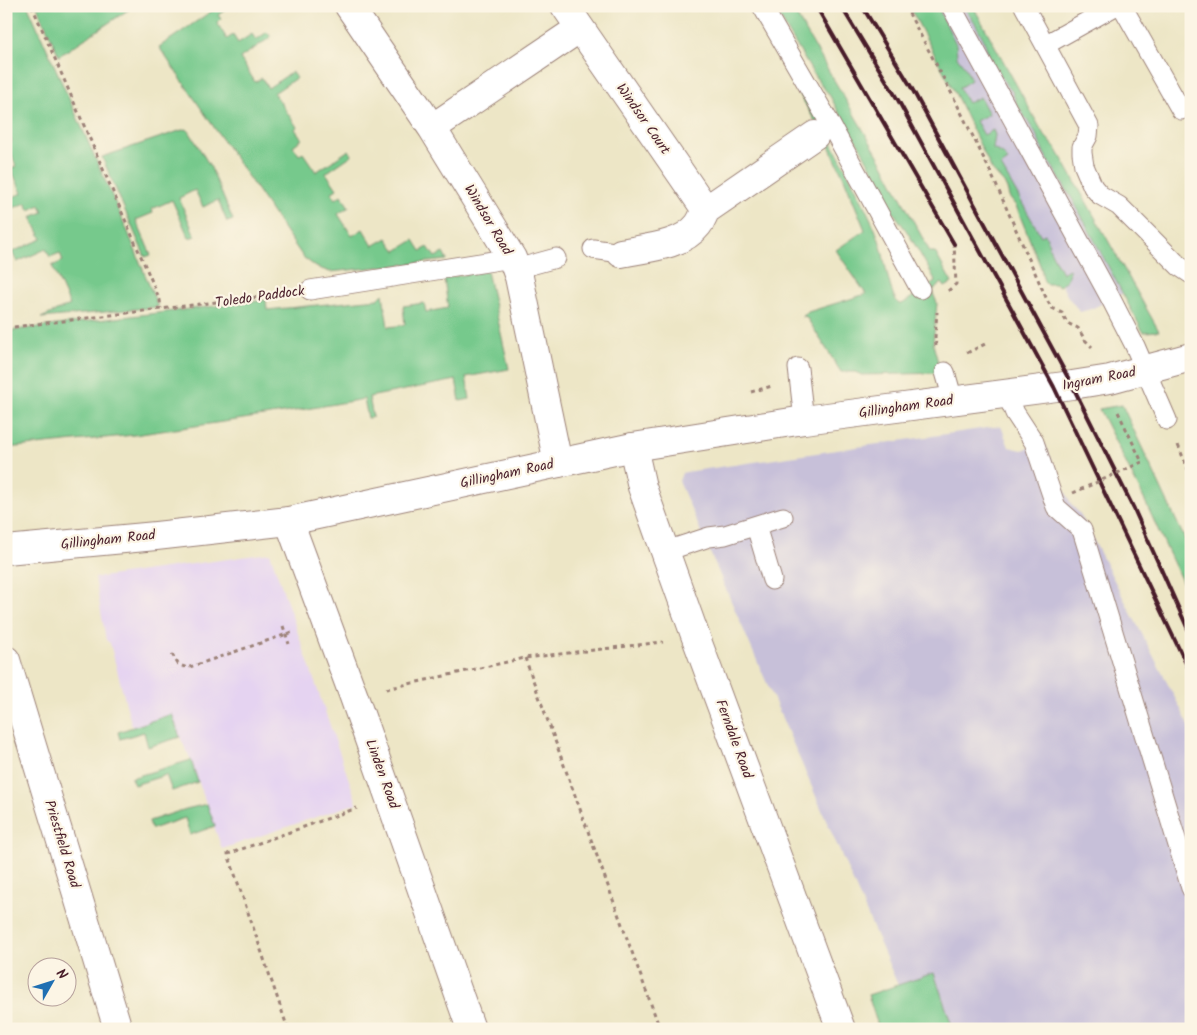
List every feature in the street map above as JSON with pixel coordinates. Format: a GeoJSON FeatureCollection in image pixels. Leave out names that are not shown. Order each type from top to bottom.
{"type":"FeatureCollection","features":[{"type":"Feature","properties":{"kind":"street","name":"Windsor Road"},"geometry":{"type":"LineString","coordinates":[[349,6],[432,128],[514,263],[558,463]]}},
{"type":"Feature","properties":{"kind":"street","name":"Windsor Court"},"geometry":{"type":"LineString","coordinates":[[565,6],[706,210]]}},
{"type":"Feature","properties":{"kind":"street"},"geometry":{"type":"LineString","coordinates":[[432,128],[580,28]]}},
{"type":"Feature","properties":{"kind":"street"},"geometry":{"type":"LineString","coordinates":[[621,253],[659,245],[681,237],[697,226],[706,210],[815,136]]}},
{"type":"Feature","properties":{"kind":"street","name":"Ingram Road"},"geometry":{"type":"LineString","coordinates":[[1007,394],[1110,379],[1191,357]]}},
{"type":"Feature","properties":{"kind":"street","name":"Gillingham Road"},"geometry":{"type":"LineString","coordinates":[[6,550],[289,521],[633,447],[804,420],[1007,394]]}},
{"type":"Feature","properties":{"kind":"street","name":"Ferndale Road"},"geometry":{"type":"LineString","coordinates":[[633,447],[642,487],[841,1029]]}},
{"type":"Feature","properties":{"kind":"street","name":"Linden Road"},"geometry":{"type":"LineString","coordinates":[[289,521],[354,696],[471,1029]]}},
{"type":"Feature","properties":{"kind":"street","name":"Priestfield Road"},"geometry":{"type":"LineString","coordinates":[[6,660],[118,1029]]}},
{"type":"Feature","properties":{"kind":"lane"},"geometry":{"type":"LineString","coordinates":[[762,6],[837,135],[920,289]]}},
{"type":"Feature","properties":{"kind":"lane"},"geometry":{"type":"LineString","coordinates":[[952,6],[1111,299],[1135,346],[1167,420]]}},
{"type":"Feature","properties":{"kind":"lane"},"geometry":{"type":"LineString","coordinates":[[1024,6],[1089,126],[1088,136],[1082,147],[1082,153],[1084,166],[1093,187],[1100,194],[1119,206],[1179,266],[1191,274]]}},
{"type":"Feature","properties":{"kind":"lane"},"geometry":{"type":"LineString","coordinates":[[1045,45],[1115,6]]}},
{"type":"Feature","properties":{"kind":"lane"},"geometry":{"type":"LineString","coordinates":[[1122,6],[1182,110]]}},
{"type":"Feature","properties":{"kind":"lane"},"geometry":{"type":"LineString","coordinates":[[593,250],[621,253]]}},
{"type":"Feature","properties":{"kind":"lane","name":"Toledo Paddock"},"geometry":{"type":"LineString","coordinates":[[310,290],[556,258]]}},
{"type":"Feature","properties":{"kind":"lane"},"geometry":{"type":"LineString","coordinates":[[944,372],[953,400]]}},
{"type":"Feature","properties":{"kind":"lane"},"geometry":{"type":"LineString","coordinates":[[798,374],[804,420]]}},
{"type":"Feature","properties":{"kind":"lane"},"geometry":{"type":"LineString","coordinates":[[1007,394],[1015,412],[1034,442],[1056,507],[1082,530],[1191,888]]}},
{"type":"Feature","properties":{"kind":"lane"},"geometry":{"type":"LineString","coordinates":[[666,551],[783,517]]}},
{"type":"Feature","properties":{"kind":"lane"},"geometry":{"type":"LineString","coordinates":[[756,526],[772,580]]}},
{"type":"Feature","properties":{"kind":"path"},"geometry":{"type":"LineString","coordinates":[[32,6],[131,231],[160,300],[161,309]]}},
{"type":"Feature","properties":{"kind":"path"},"geometry":{"type":"LineString","coordinates":[[905,6],[990,171],[1048,302],[1052,308],[1062,313],[1068,323],[1078,328],[1085,340],[1093,348]]}},
{"type":"Feature","properties":{"kind":"path","name":"Toledo Paddock"},"geometry":{"type":"LineString","coordinates":[[6,328],[310,290]]}},
{"type":"Feature","properties":{"kind":"path"},"geometry":{"type":"LineString","coordinates":[[743,394],[765,388],[798,374]]}},
{"type":"Feature","properties":{"kind":"path"},"geometry":{"type":"LineString","coordinates":[[1073,493],[1142,462],[1115,407]]}},
{"type":"Feature","properties":{"kind":"path"},"geometry":{"type":"LineString","coordinates":[[282,626],[289,644]]}},
{"type":"Feature","properties":{"kind":"path"},"geometry":{"type":"LineString","coordinates":[[172,654],[178,664],[187,668],[293,632]]}},
{"type":"Feature","properties":{"kind":"path"},"geometry":{"type":"LineString","coordinates":[[354,696],[525,658],[673,641],[695,635]]}},
{"type":"Feature","properties":{"kind":"path"},"geometry":{"type":"LineString","coordinates":[[525,658],[660,1029]]}},
{"type":"Feature","properties":{"kind":"path"},"geometry":{"type":"LineString","coordinates":[[288,1029],[228,854],[366,805]]}},
{"type":"Feature","properties":{"kind":"shaded area"},"geometry":{"type":"Polygon","coordinates":[[[917,6],[967,6],[1128,291],[1091,309],[1080,312],[1068,297],[1009,187],[917,6]]]}},
{"type":"Feature","properties":{"kind":"shaded area"},"geometry":{"type":"Polygon","coordinates":[[[1001,426],[1009,447],[1022,450],[1045,444],[1071,504],[1080,514],[1191,729],[1191,1029],[917,1029],[679,481],[682,473],[686,472],[1001,426]]]}},
{"type":"Feature","properties":{"kind":"shaded area"},"geometry":{"type":"Polygon","coordinates":[[[270,553],[357,803],[222,849],[191,760],[172,714],[132,727],[110,643],[106,640],[95,578],[270,553]]]}},
{"type":"Feature","properties":{"kind":"green space"},"geometry":{"type":"Polygon","coordinates":[[[6,6],[28,6],[128,232],[158,307],[41,318],[70,305],[52,266],[63,261],[60,253],[50,257],[46,249],[17,262],[12,252],[42,239],[31,217],[43,212],[40,205],[29,210],[26,203],[6,211],[6,200],[22,193],[11,169],[16,166],[11,153],[6,155],[6,144],[12,142],[6,128],[6,6]]]}},
{"type":"Feature","properties":{"kind":"green space"},"geometry":{"type":"Polygon","coordinates":[[[37,6],[134,6],[59,56],[37,6]]]}},
{"type":"Feature","properties":{"kind":"green space"},"geometry":{"type":"Polygon","coordinates":[[[219,6],[231,6],[218,15],[221,19],[217,23],[227,39],[233,35],[238,43],[252,34],[256,40],[267,32],[271,37],[240,58],[255,82],[262,78],[268,88],[292,72],[296,78],[274,93],[297,127],[295,129],[302,139],[293,146],[299,155],[303,153],[316,172],[349,150],[352,155],[326,173],[337,189],[331,193],[336,199],[341,195],[349,207],[338,214],[352,236],[363,229],[373,246],[387,238],[396,251],[414,240],[421,251],[428,247],[435,257],[443,253],[447,260],[330,272],[316,267],[303,257],[159,47],[219,6]]]}},
{"type":"Feature","properties":{"kind":"green space"},"geometry":{"type":"Polygon","coordinates":[[[750,6],[752,6],[815,112],[859,194],[878,238],[890,285],[899,304],[902,304],[935,282],[933,276],[908,233],[889,206],[885,193],[858,143],[850,133],[830,96],[814,75],[773,6],[791,6],[883,164],[930,252],[935,252],[952,283],[945,287],[942,283],[932,291],[937,303],[933,344],[941,373],[862,375],[855,372],[841,372],[807,318],[805,316],[802,317],[808,312],[866,294],[836,250],[865,230],[830,148],[750,6]]]}},
{"type":"Feature","properties":{"kind":"green space"},"geometry":{"type":"Polygon","coordinates":[[[909,6],[937,6],[956,44],[957,57],[965,67],[971,80],[959,88],[968,103],[980,97],[989,114],[976,121],[984,135],[993,130],[995,135],[993,149],[1003,154],[1008,161],[1001,166],[1041,236],[1045,234],[1050,245],[1048,246],[1062,273],[1069,269],[1069,277],[1060,286],[1046,284],[1044,281],[1040,265],[1016,206],[1009,197],[1004,183],[992,170],[956,95],[909,6]]]}},
{"type":"Feature","properties":{"kind":"green space"},"geometry":{"type":"Polygon","coordinates":[[[963,6],[973,6],[1044,135],[1056,148],[1159,331],[1144,332],[1142,330],[1074,202],[1044,153],[1036,134],[1017,105],[1012,91],[989,57],[984,40],[963,6]]]}},
{"type":"Feature","properties":{"kind":"green space"},"geometry":{"type":"Polygon","coordinates":[[[185,129],[189,131],[211,168],[233,220],[227,222],[218,200],[203,207],[195,190],[179,198],[195,236],[189,238],[172,200],[152,209],[153,213],[136,220],[151,255],[145,257],[102,157],[185,129]]]}},
{"type":"Feature","properties":{"kind":"green space"},"geometry":{"type":"Polygon","coordinates":[[[487,271],[509,369],[466,377],[470,399],[460,401],[456,380],[369,397],[373,417],[368,418],[364,399],[134,435],[6,448],[6,331],[266,300],[267,310],[378,299],[383,294],[388,327],[405,325],[403,306],[424,303],[426,312],[448,308],[444,278],[487,271]]]}},
{"type":"Feature","properties":{"kind":"green space"},"geometry":{"type":"Polygon","coordinates":[[[1122,405],[1191,552],[1191,601],[1143,497],[1099,409],[1122,405]]]}},
{"type":"Feature","properties":{"kind":"green space"},"geometry":{"type":"Polygon","coordinates":[[[172,714],[180,737],[148,747],[144,732],[120,739],[118,732],[172,714]]]}},
{"type":"Feature","properties":{"kind":"green space"},"geometry":{"type":"Polygon","coordinates":[[[191,760],[198,782],[172,791],[166,775],[134,785],[131,778],[191,760]]]}},
{"type":"Feature","properties":{"kind":"green space"},"geometry":{"type":"Polygon","coordinates":[[[207,804],[215,826],[190,835],[185,818],[151,829],[149,821],[207,804]]]}},
{"type":"Feature","properties":{"kind":"green space"},"geometry":{"type":"Polygon","coordinates":[[[934,973],[953,1029],[879,1029],[868,995],[934,973]]]}},
{"type":"Feature","properties":{"kind":"railway"},"geometry":{"type":"LineString","coordinates":[[816,6],[954,244]]}},
{"type":"Feature","properties":{"kind":"railway"},"geometry":{"type":"LineString","coordinates":[[841,6],[898,100],[1054,387],[1191,674]]}},
{"type":"Feature","properties":{"kind":"railway"},"geometry":{"type":"LineString","coordinates":[[862,6],[910,85],[1072,385],[1134,509],[1191,636]]}}]}
